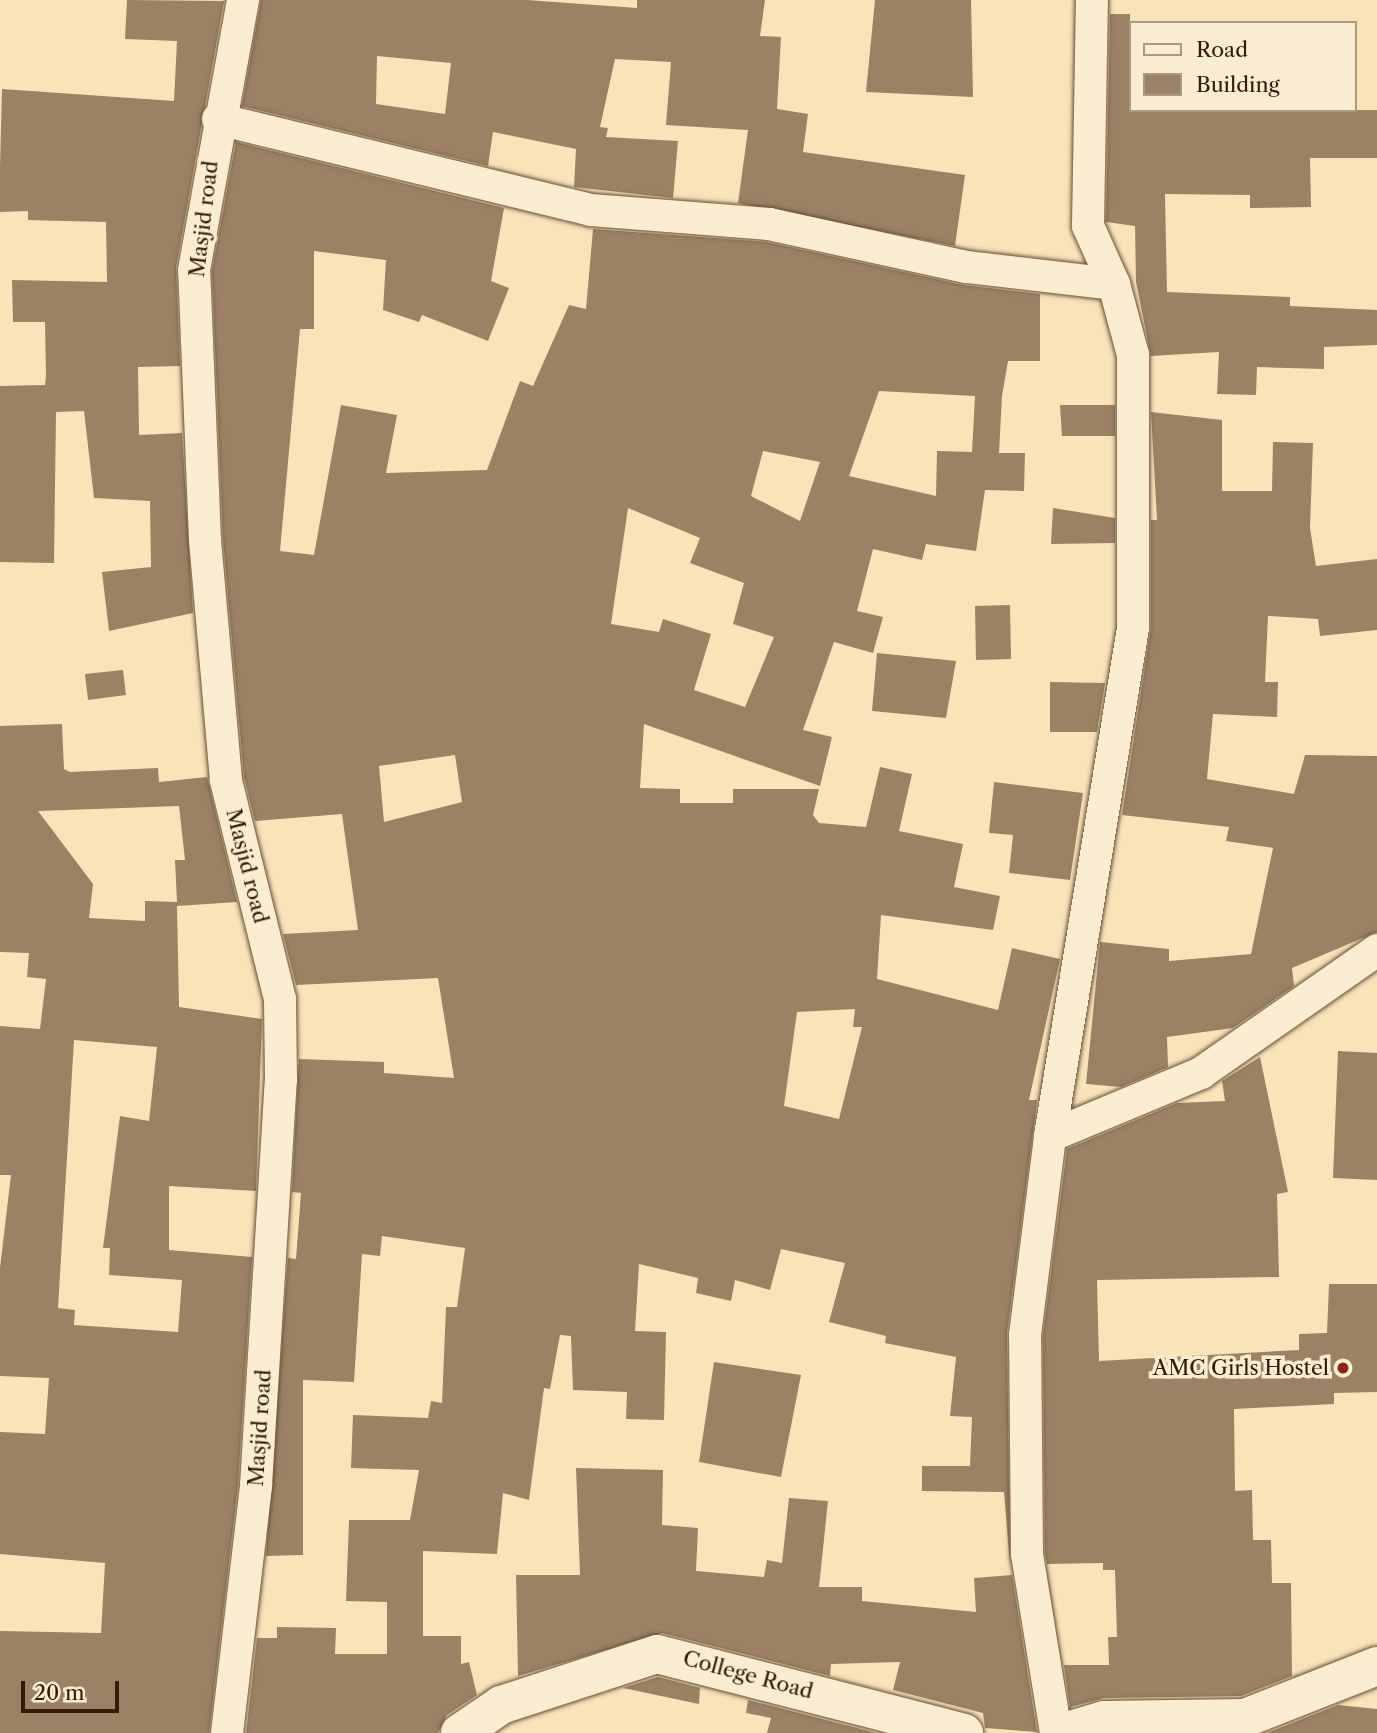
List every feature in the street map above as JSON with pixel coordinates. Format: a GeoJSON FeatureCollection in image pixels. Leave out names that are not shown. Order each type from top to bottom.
{"type":"FeatureCollection","features":[{"type":"Feature","properties":{"kind":"street","name":"Masjid road"},"geometry":{"type":"LineString","coordinates":[[228,1733],[256,1486],[281,1080],[280,999],[226,780],[205,540],[194,270],[218,119],[243,0]]}},
{"type":"Feature","properties":{"kind":"street"},"geometry":{"type":"LineString","coordinates":[[1092,0],[1088,226],[1114,284],[1133,355],[1133,628],[1050,1136],[1025,1335],[1027,1555],[1059,1733],[1104,1720],[1245,1718],[1377,1666]]}},
{"type":"Feature","properties":{"kind":"street"},"geometry":{"type":"LineString","coordinates":[[218,119],[591,211],[769,224],[967,267],[1114,284]]}},
{"type":"Feature","properties":{"kind":"street"},"geometry":{"type":"LineString","coordinates":[[1050,1136],[1201,1073],[1377,950]]}},
{"type":"Feature","properties":{"kind":"street","name":"College Road"},"geometry":{"type":"LineString","coordinates":[[460,1733],[501,1705],[639,1658],[670,1654],[964,1733]]}},
{"type":"Feature","properties":{"kind":"building"},"geometry":{"type":"Polygon","coordinates":[[[127,0],[224,1],[176,267],[180,366],[138,367],[139,435],[182,433],[193,613],[109,631],[102,572],[151,567],[150,501],[94,498],[84,411],[56,412],[54,563],[0,562],[0,386],[45,385],[46,376],[45,322],[13,322],[12,280],[107,282],[106,222],[28,220],[28,211],[0,212],[2,89],[174,101],[177,41],[125,39],[127,0]]]}},
{"type":"Feature","properties":{"kind":"building"},"geometry":{"type":"Polygon","coordinates":[[[261,0],[527,0],[637,8],[637,0],[765,0],[760,36],[781,37],[777,109],[808,114],[803,152],[965,175],[955,246],[738,203],[748,130],[666,125],[671,62],[615,59],[600,127],[608,128],[606,137],[678,141],[673,198],[574,187],[576,149],[493,132],[488,166],[242,106],[261,0]],[[377,56],[376,104],[445,114],[451,63],[377,56]]]}},
{"type":"Feature","properties":{"kind":"building"},"geometry":{"type":"Polygon","coordinates":[[[875,0],[971,0],[973,97],[866,92],[875,0]]]}},
{"type":"Feature","properties":{"kind":"building"},"geometry":{"type":"Polygon","coordinates":[[[1110,14],[1130,14],[1128,112],[1377,110],[1377,158],[1310,158],[1311,207],[1250,208],[1250,195],[1165,194],[1167,292],[1290,297],[1290,306],[1377,310],[1377,345],[1324,347],[1324,369],[1257,367],[1256,395],[1217,394],[1219,352],[1151,356],[1136,282],[1135,226],[1106,222],[1110,14]]]}},
{"type":"Feature","properties":{"kind":"building"},"geometry":{"type":"Polygon","coordinates":[[[236,142],[504,208],[491,281],[509,288],[488,341],[422,315],[419,322],[383,310],[386,260],[314,251],[314,329],[300,329],[280,551],[314,555],[341,405],[397,415],[386,473],[487,470],[520,381],[533,386],[569,305],[586,309],[593,229],[766,242],[963,285],[1040,294],[1040,361],[1008,361],[1002,396],[999,453],[1025,453],[1024,491],[985,490],[976,551],[926,544],[922,560],[873,549],[857,611],[883,617],[873,653],[834,642],[803,730],[832,737],[820,786],[644,724],[640,788],[680,789],[680,803],[733,803],[733,789],[819,789],[813,815],[819,823],[866,827],[880,767],[912,774],[899,831],[963,844],[954,887],[1000,896],[993,930],[881,915],[877,979],[998,1010],[1012,948],[1060,959],[1029,1100],[1037,1100],[1007,1333],[1010,1565],[1004,1492],[922,1491],[922,1466],[970,1466],[972,1417],[950,1416],[956,1357],[885,1343],[886,1336],[829,1322],[845,1263],[781,1249],[770,1290],[735,1280],[731,1301],[696,1293],[698,1278],[639,1264],[635,1331],[666,1332],[664,1420],[626,1419],[627,1392],[573,1390],[571,1336],[560,1335],[550,1389],[544,1388],[529,1500],[503,1493],[497,1554],[423,1551],[423,1636],[461,1636],[461,1664],[469,1662],[477,1695],[447,1715],[438,1733],[246,1733],[257,1638],[277,1638],[277,1627],[336,1628],[335,1654],[387,1654],[387,1602],[346,1601],[349,1520],[410,1520],[419,1470],[351,1468],[353,1415],[428,1418],[431,1401],[442,1403],[446,1307],[457,1307],[465,1248],[382,1236],[380,1256],[362,1254],[354,1382],[303,1380],[303,1555],[266,1556],[288,1258],[296,1259],[301,1193],[292,1192],[299,1059],[384,1062],[384,1073],[454,1078],[438,978],[296,985],[283,934],[358,930],[342,814],[255,821],[244,777],[223,539],[212,271],[236,142]],[[879,391],[849,476],[936,496],[937,451],[972,452],[975,396],[879,391]],[[763,451],[751,496],[800,521],[820,462],[763,451]],[[628,508],[611,624],[659,632],[663,619],[711,634],[694,690],[745,707],[774,637],[733,624],[744,583],[690,563],[700,538],[628,508]],[[455,755],[379,766],[384,822],[462,802],[455,755]],[[855,1009],[797,1012],[784,1106],[839,1119],[862,1027],[853,1027],[855,1009]]]}},
{"type":"Feature","properties":{"kind":"building"},"geometry":{"type":"Polygon","coordinates":[[[1060,405],[1115,405],[1115,436],[1062,436],[1060,405]]]}},
{"type":"Feature","properties":{"kind":"building"},"geometry":{"type":"Polygon","coordinates":[[[1151,412],[1222,420],[1222,491],[1272,491],[1273,442],[1313,443],[1310,528],[1316,566],[1377,559],[1377,630],[1320,636],[1318,619],[1268,616],[1265,682],[1278,682],[1277,717],[1213,714],[1207,779],[1294,794],[1305,755],[1377,756],[1377,932],[1292,968],[1294,986],[1233,1028],[1167,1037],[1168,1067],[1121,1087],[1086,1084],[1100,942],[1169,949],[1169,961],[1251,954],[1273,848],[1226,841],[1229,827],[1122,815],[1151,628],[1151,520],[1157,520],[1151,412]]]}},
{"type":"Feature","properties":{"kind":"building"},"geometry":{"type":"Polygon","coordinates":[[[1053,508],[1115,518],[1115,543],[1051,544],[1053,508]]]}},
{"type":"Feature","properties":{"kind":"building"},"geometry":{"type":"Polygon","coordinates":[[[1010,605],[1011,659],[976,660],[975,606],[1010,605]]]}},
{"type":"Feature","properties":{"kind":"building"},"geometry":{"type":"Polygon","coordinates":[[[877,653],[956,661],[946,718],[872,711],[877,653]]]}},
{"type":"Feature","properties":{"kind":"building"},"geometry":{"type":"Polygon","coordinates":[[[123,670],[126,695],[88,700],[85,674],[123,670]]]}},
{"type":"Feature","properties":{"kind":"building"},"geometry":{"type":"Polygon","coordinates":[[[1050,682],[1105,683],[1097,732],[1050,732],[1050,682]]]}},
{"type":"Feature","properties":{"kind":"building"},"geometry":{"type":"Polygon","coordinates":[[[62,724],[64,769],[70,772],[158,768],[159,782],[207,777],[237,902],[177,906],[179,1007],[262,1019],[256,1191],[169,1186],[169,1250],[252,1257],[238,1484],[209,1733],[0,1733],[0,1631],[101,1633],[105,1563],[0,1554],[0,1432],[45,1434],[49,1378],[0,1376],[0,1268],[11,1175],[0,1175],[0,1026],[40,1029],[46,979],[27,977],[29,953],[0,952],[0,726],[62,724]],[[179,806],[38,811],[93,884],[89,918],[145,921],[145,901],[177,902],[175,860],[185,860],[179,806]],[[74,1040],[58,1308],[75,1310],[74,1325],[178,1332],[182,1280],[109,1275],[110,1248],[103,1248],[120,1116],[149,1121],[157,1047],[74,1040]]]}},
{"type":"Feature","properties":{"kind":"building"},"geometry":{"type":"Polygon","coordinates":[[[994,782],[1083,793],[1070,880],[1009,873],[1013,835],[989,833],[994,782]]]}},
{"type":"Feature","properties":{"kind":"building"},"geometry":{"type":"Polygon","coordinates":[[[1338,1051],[1377,1053],[1377,1180],[1333,1178],[1338,1051]]]}},
{"type":"Feature","properties":{"kind":"building"},"geometry":{"type":"Polygon","coordinates":[[[1260,1057],[1288,1192],[1277,1194],[1279,1277],[1097,1280],[1099,1361],[1299,1350],[1299,1334],[1327,1333],[1329,1284],[1377,1284],[1377,1392],[1334,1393],[1334,1404],[1234,1409],[1235,1491],[1252,1490],[1253,1540],[1271,1540],[1272,1583],[1291,1583],[1292,1676],[1241,1696],[1104,1698],[1070,1707],[1064,1665],[1109,1665],[1108,1637],[1117,1637],[1115,1570],[1103,1570],[1103,1563],[1047,1564],[1045,1552],[1043,1336],[1067,1149],[1177,1103],[1225,1101],[1222,1081],[1260,1057]]]}},
{"type":"Feature","properties":{"kind":"building"},"geometry":{"type":"Polygon","coordinates":[[[714,1362],[801,1375],[781,1477],[699,1462],[714,1362]]]}},
{"type":"Feature","properties":{"kind":"building"},"geometry":{"type":"Polygon","coordinates":[[[576,1468],[663,1470],[662,1525],[698,1528],[696,1571],[764,1577],[767,1560],[782,1563],[789,1498],[828,1501],[819,1587],[862,1587],[862,1601],[976,1612],[974,1578],[1012,1575],[1037,1732],[985,1728],[983,1713],[893,1690],[900,1662],[831,1664],[830,1676],[662,1633],[518,1676],[516,1575],[580,1575],[576,1468]]]}},
{"type":"Feature","properties":{"kind":"building"},"geometry":{"type":"Polygon","coordinates":[[[658,1677],[700,1688],[699,1704],[623,1688],[658,1677]]]}},
{"type":"Feature","properties":{"kind":"building"},"geometry":{"type":"Polygon","coordinates":[[[748,1700],[876,1733],[767,1733],[771,1718],[746,1713],[748,1700]]]}},
{"type":"Feature","properties":{"kind":"building"},"geometry":{"type":"Polygon","coordinates":[[[1338,1705],[1377,1709],[1377,1733],[1267,1733],[1338,1705]]]}},
{"type":"Feature","properties":{"kind":"place","name":"AMC Girls Hostel"},"geometry":{"type":"Point","coordinates":[1343,1368]}}]}
